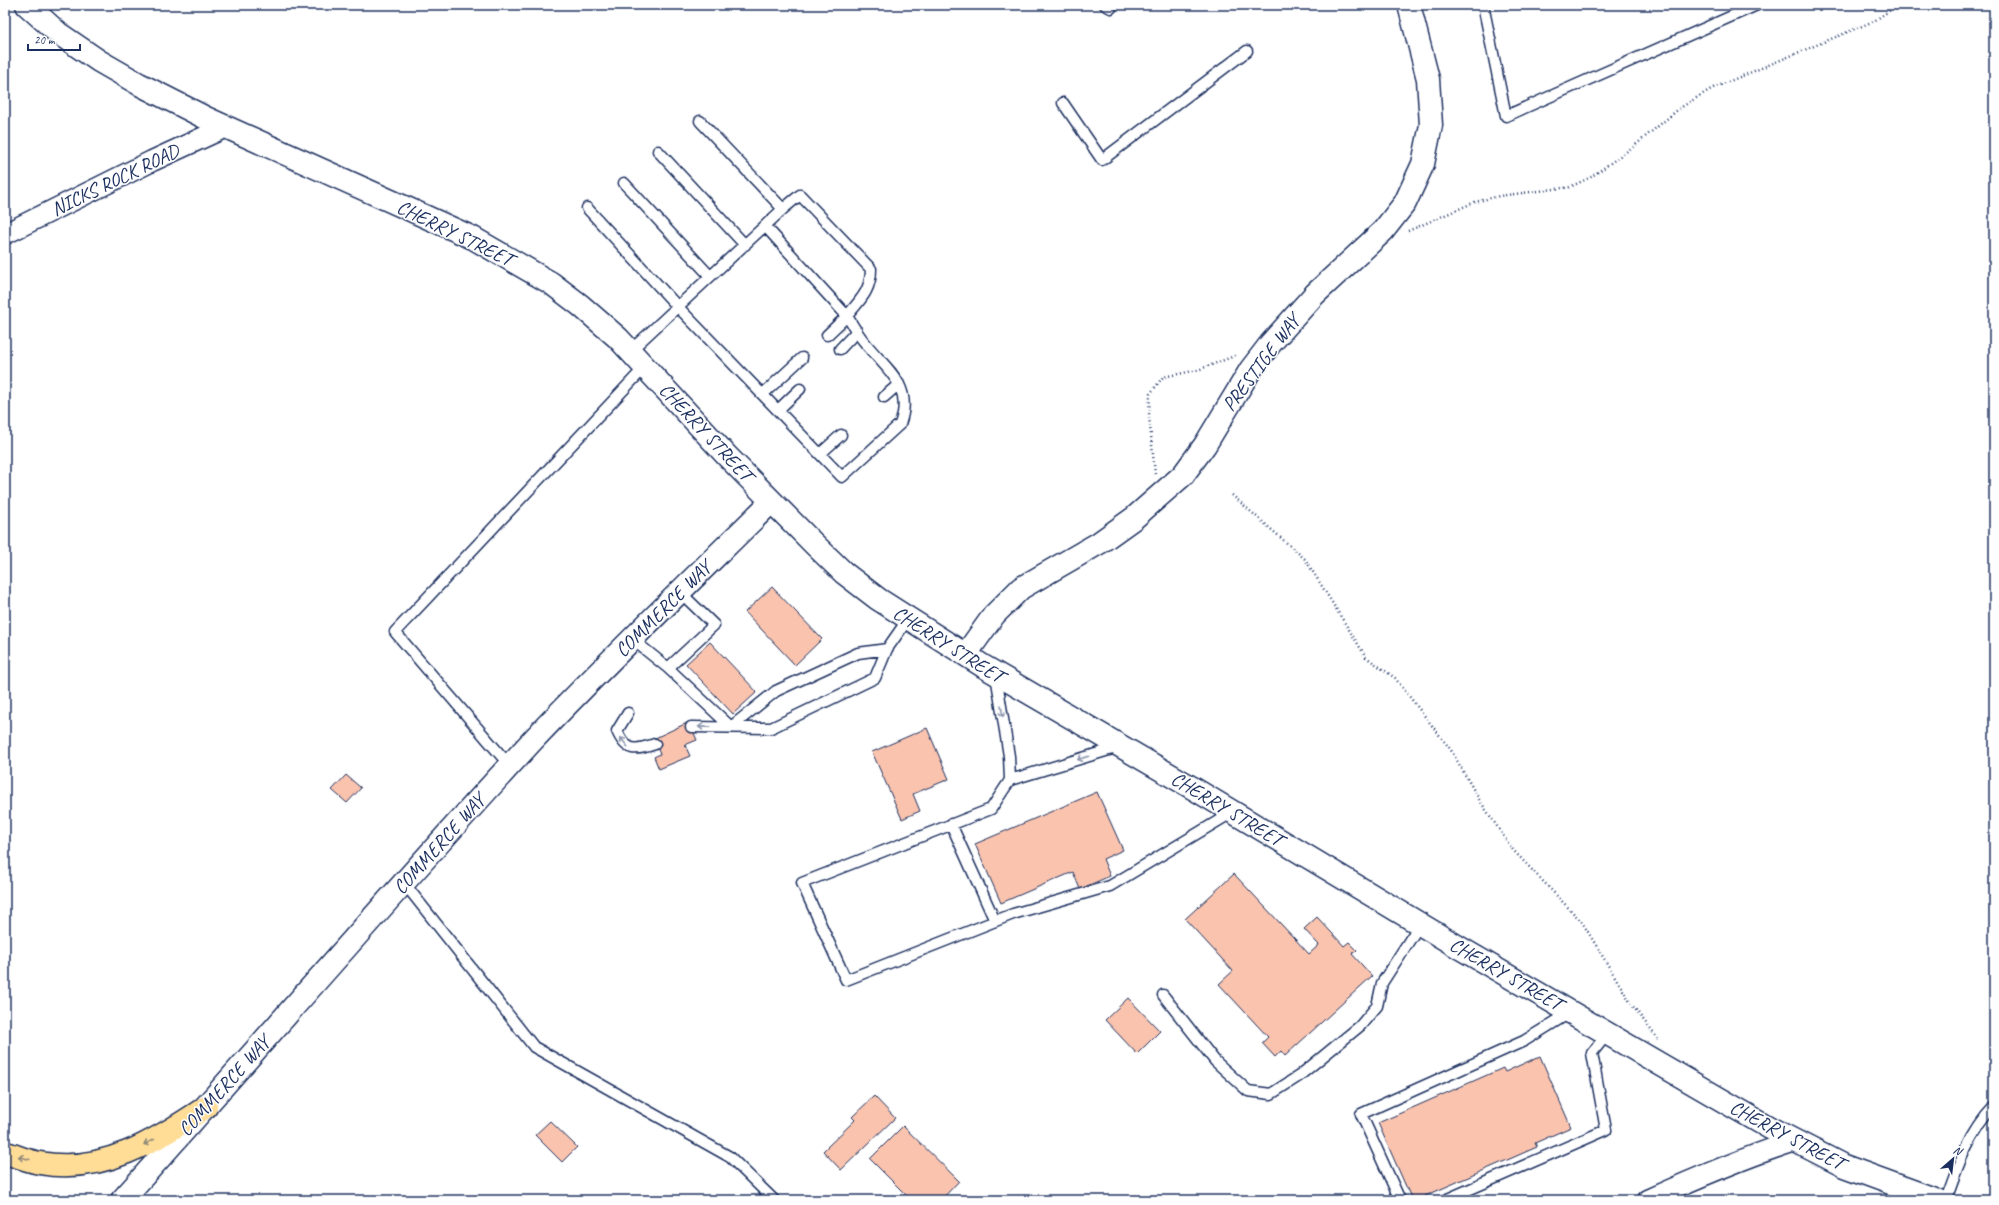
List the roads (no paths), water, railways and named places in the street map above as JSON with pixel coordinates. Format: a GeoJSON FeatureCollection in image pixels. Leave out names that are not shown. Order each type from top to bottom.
{"type":"FeatureCollection","features":[{"type":"Feature","properties":{"kind":"highway"},"geometry":{"type":"LineString","coordinates":[[5,1153],[41,1163],[64,1165],[104,1161],[152,1142],[206,1107]]}},
{"type":"Feature","properties":{"kind":"main road","name":"CHERRY STREET"},"geometry":{"type":"LineString","coordinates":[[27,5],[58,34],[99,61],[206,118],[424,215],[503,255],[551,283],[580,305],[618,338],[707,436],[771,502],[844,573],[908,619],[1120,747],[1233,812],[1420,924],[1796,1141],[1844,1166],[1937,1200]]}},
{"type":"Feature","properties":{"kind":"main road","name":"PRESTIGE WAY"},"geometry":{"type":"LineString","coordinates":[[966,654],[994,615],[1021,588],[1099,543],[1134,518],[1184,475],[1251,369],[1271,343],[1315,294],[1383,231],[1405,203],[1423,164],[1430,125],[1428,79],[1409,5]]}},
{"type":"Feature","properties":{"kind":"main road","name":"COMMERCE WAY"},"geometry":{"type":"LineString","coordinates":[[122,1200],[510,766],[632,639],[771,502]]}},
{"type":"Feature","properties":{"kind":"street","name":"NICKS ROCK ROAD"},"geometry":{"type":"LineString","coordinates":[[5,234],[152,161],[226,127]]}},
{"type":"Feature","properties":{"kind":"street"},"geometry":{"type":"LineString","coordinates":[[1647,1200],[1733,1163],[1796,1141]]}},
{"type":"Feature","properties":{"kind":"lane"},"geometry":{"type":"LineString","coordinates":[[1483,5],[1506,116],[1757,5]]}},
{"type":"Feature","properties":{"kind":"lane"},"geometry":{"type":"LineString","coordinates":[[1063,103],[1102,160],[1247,51]]}},
{"type":"Feature","properties":{"kind":"lane"},"geometry":{"type":"LineString","coordinates":[[700,121],[783,209]]}},
{"type":"Feature","properties":{"kind":"lane"},"geometry":{"type":"LineString","coordinates":[[658,151],[745,245]]}},
{"type":"Feature","properties":{"kind":"lane"},"geometry":{"type":"LineString","coordinates":[[624,183],[710,276]]}},
{"type":"Feature","properties":{"kind":"lane"},"geometry":{"type":"LineString","coordinates":[[630,351],[800,195],[871,268],[871,278],[867,292],[847,316],[827,335]]}},
{"type":"Feature","properties":{"kind":"lane"},"geometry":{"type":"LineString","coordinates":[[586,208],[678,307],[842,477],[900,424],[904,414],[904,398],[899,384],[892,372],[857,331],[847,316],[765,226]]}},
{"type":"Feature","properties":{"kind":"lane"},"geometry":{"type":"LineString","coordinates":[[840,349],[857,331]]}},
{"type":"Feature","properties":{"kind":"lane"},"geometry":{"type":"LineString","coordinates":[[763,394],[802,358]]}},
{"type":"Feature","properties":{"kind":"lane"},"geometry":{"type":"LineString","coordinates":[[510,766],[395,632],[645,367]]}},
{"type":"Feature","properties":{"kind":"lane"},"geometry":{"type":"LineString","coordinates":[[884,397],[899,384]]}},
{"type":"Feature","properties":{"kind":"lane"},"geometry":{"type":"LineString","coordinates":[[778,410],[800,389]]}},
{"type":"Feature","properties":{"kind":"lane"},"geometry":{"type":"LineString","coordinates":[[820,454],[842,435]]}},
{"type":"Feature","properties":{"kind":"lane"},"geometry":{"type":"LineString","coordinates":[[668,668],[714,625],[680,592]]}},
{"type":"Feature","properties":{"kind":"lane"},"geometry":{"type":"LineString","coordinates":[[691,727],[771,728],[875,678],[887,649],[908,619]]}},
{"type":"Feature","properties":{"kind":"lane"},"geometry":{"type":"LineString","coordinates":[[632,639],[668,668],[731,727]]}},
{"type":"Feature","properties":{"kind":"lane"},"geometry":{"type":"LineString","coordinates":[[731,727],[776,691],[858,653],[887,649]]}},
{"type":"Feature","properties":{"kind":"lane"},"geometry":{"type":"LineString","coordinates":[[996,673],[1009,756],[1010,780],[991,809],[802,883],[846,980],[1013,914],[1110,886],[1233,812]]}},
{"type":"Feature","properties":{"kind":"lane"},"geometry":{"type":"LineString","coordinates":[[628,713],[617,730],[621,741],[628,748],[642,749],[655,744]]}},
{"type":"Feature","properties":{"kind":"lane"},"geometry":{"type":"LineString","coordinates":[[1010,780],[1120,747]]}},
{"type":"Feature","properties":{"kind":"lane"},"geometry":{"type":"LineString","coordinates":[[951,824],[995,921]]}},
{"type":"Feature","properties":{"kind":"lane"},"geometry":{"type":"LineString","coordinates":[[404,883],[534,1047],[730,1157],[774,1200]]}},
{"type":"Feature","properties":{"kind":"lane"},"geometry":{"type":"LineString","coordinates":[[1163,995],[1215,1061],[1248,1091],[1271,1094],[1300,1076],[1360,1026],[1377,1006],[1382,983],[1420,924]]}},
{"type":"Feature","properties":{"kind":"lane"},"geometry":{"type":"LineString","coordinates":[[1400,1200],[1361,1114],[1524,1041],[1572,1012]]}},
{"type":"Feature","properties":{"kind":"lane"},"geometry":{"type":"LineString","coordinates":[[1445,1200],[1606,1130],[1592,1053],[1608,1033]]}},
{"type":"Feature","properties":{"kind":"lane"},"geometry":{"type":"LineString","coordinates":[[1946,1200],[1965,1147],[1985,1116],[1994,1107]]}}]}
